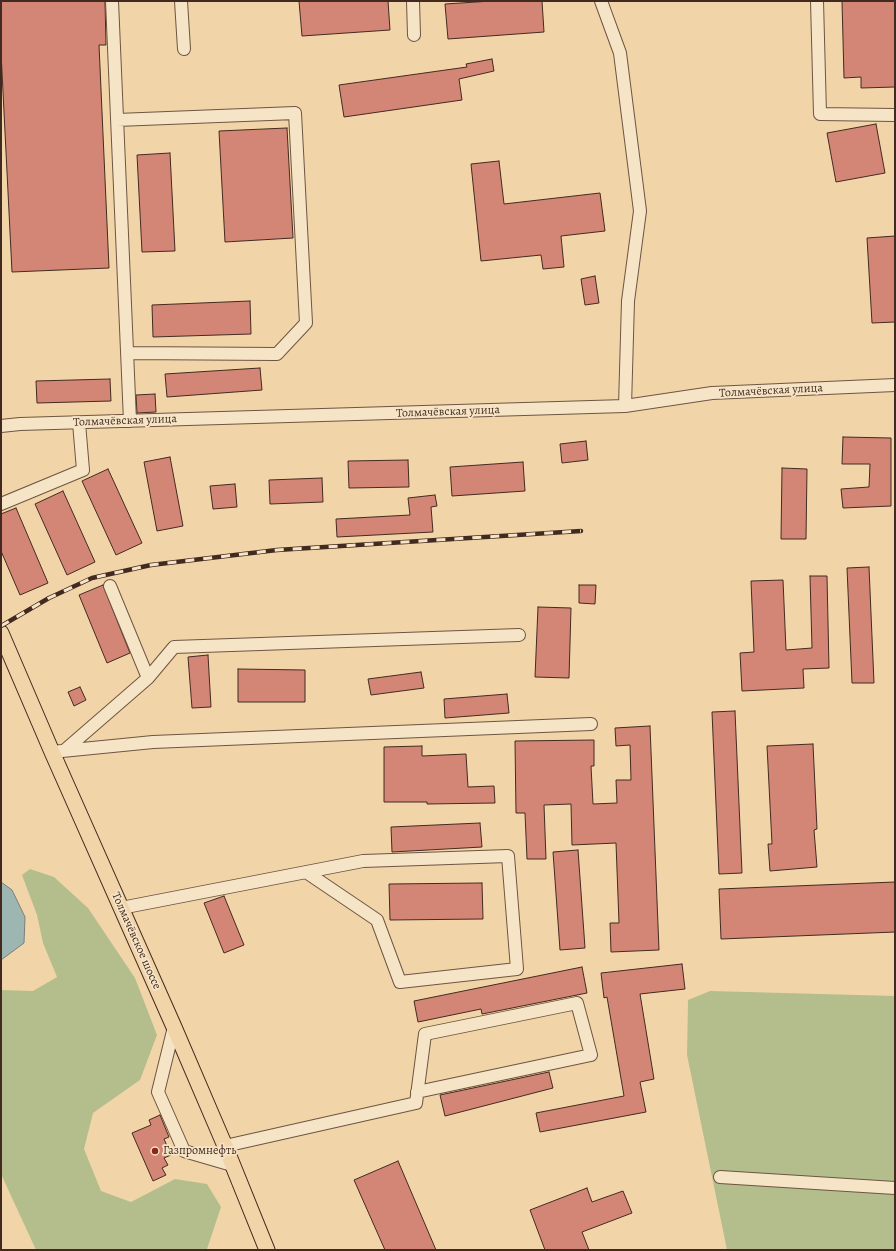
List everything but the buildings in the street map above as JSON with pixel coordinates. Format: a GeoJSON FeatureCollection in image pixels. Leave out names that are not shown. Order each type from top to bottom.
{"type":"FeatureCollection","features":[{"type":"Feature","properties":{"kind":"main road","name":"Толмачёвское шоссе"},"geometry":{"type":"LineString","coordinates":[[1,633],[58,751],[121,908],[225,1146],[267,1250]]}},
{"type":"Feature","properties":{"kind":"street"},"geometry":{"type":"LineString","coordinates":[[112,1],[130,421]]}},
{"type":"Feature","properties":{"kind":"street"},"geometry":{"type":"LineString","coordinates":[[181,1],[184,49]]}},
{"type":"Feature","properties":{"kind":"street"},"geometry":{"type":"LineString","coordinates":[[413,1],[414,35]]}},
{"type":"Feature","properties":{"kind":"street"},"geometry":{"type":"LineString","coordinates":[[601,1],[620,54],[640,211],[628,301],[625,406]]}},
{"type":"Feature","properties":{"kind":"street"},"geometry":{"type":"LineString","coordinates":[[817,1],[820,114],[895,115]]}},
{"type":"Feature","properties":{"kind":"street"},"geometry":{"type":"LineString","coordinates":[[117,120],[295,113],[306,323],[277,354],[127,353]]}},
{"type":"Feature","properties":{"kind":"street","name":"Толмачёвская улица"},"geometry":{"type":"LineString","coordinates":[[1,426],[625,406],[712,394],[895,385]]}},
{"type":"Feature","properties":{"kind":"street"},"geometry":{"type":"LineString","coordinates":[[1,504],[83,470],[79,423]]}},
{"type":"Feature","properties":{"kind":"street"},"geometry":{"type":"LineString","coordinates":[[110,586],[148,678]]}},
{"type":"Feature","properties":{"kind":"street"},"geometry":{"type":"LineString","coordinates":[[58,751],[148,678],[174,647],[519,635]]}},
{"type":"Feature","properties":{"kind":"street"},"geometry":{"type":"LineString","coordinates":[[58,751],[153,742],[591,724]]}},
{"type":"Feature","properties":{"kind":"street"},"geometry":{"type":"LineString","coordinates":[[121,908],[306,872],[363,861],[508,856],[517,969],[400,982],[377,920],[306,872]]}},
{"type":"Feature","properties":{"kind":"street"},"geometry":{"type":"LineString","coordinates":[[225,1146],[416,1103],[417,1092],[425,1034],[577,1002],[591,1055],[417,1092]]}},
{"type":"Feature","properties":{"kind":"street"},"geometry":{"type":"LineString","coordinates":[[174,1027],[158,1092],[184,1151],[232,1165]]}},
{"type":"Feature","properties":{"kind":"street"},"geometry":{"type":"LineString","coordinates":[[720,1177],[895,1188]]}},
{"type":"Feature","properties":{"kind":"green space"},"geometry":{"type":"Polygon","coordinates":[[[30,869],[54,877],[88,908],[135,978],[157,1035],[140,1080],[93,1113],[84,1149],[101,1191],[131,1202],[175,1179],[207,1184],[221,1207],[207,1249],[36,1250],[1,1174],[1,990],[33,991],[57,977],[43,943],[37,915],[22,875],[30,869]]]}},
{"type":"Feature","properties":{"kind":"green space"},"geometry":{"type":"Polygon","coordinates":[[[710,991],[895,996],[895,1250],[727,1250],[687,1055],[688,1000],[710,991]]]}},
{"type":"Feature","properties":{"kind":"water"},"geometry":{"type":"Polygon","coordinates":[[[1,882],[12,890],[25,917],[24,943],[1,960],[1,882]]]}},
{"type":"Feature","properties":{"kind":"railway"},"geometry":{"type":"LineString","coordinates":[[1,626],[49,598],[92,578],[151,565],[277,550],[581,531]]}},
{"type":"Feature","properties":{"kind":"place","name":"Газпромнефть"},"geometry":{"type":"Point","coordinates":[155,1151]}}]}
